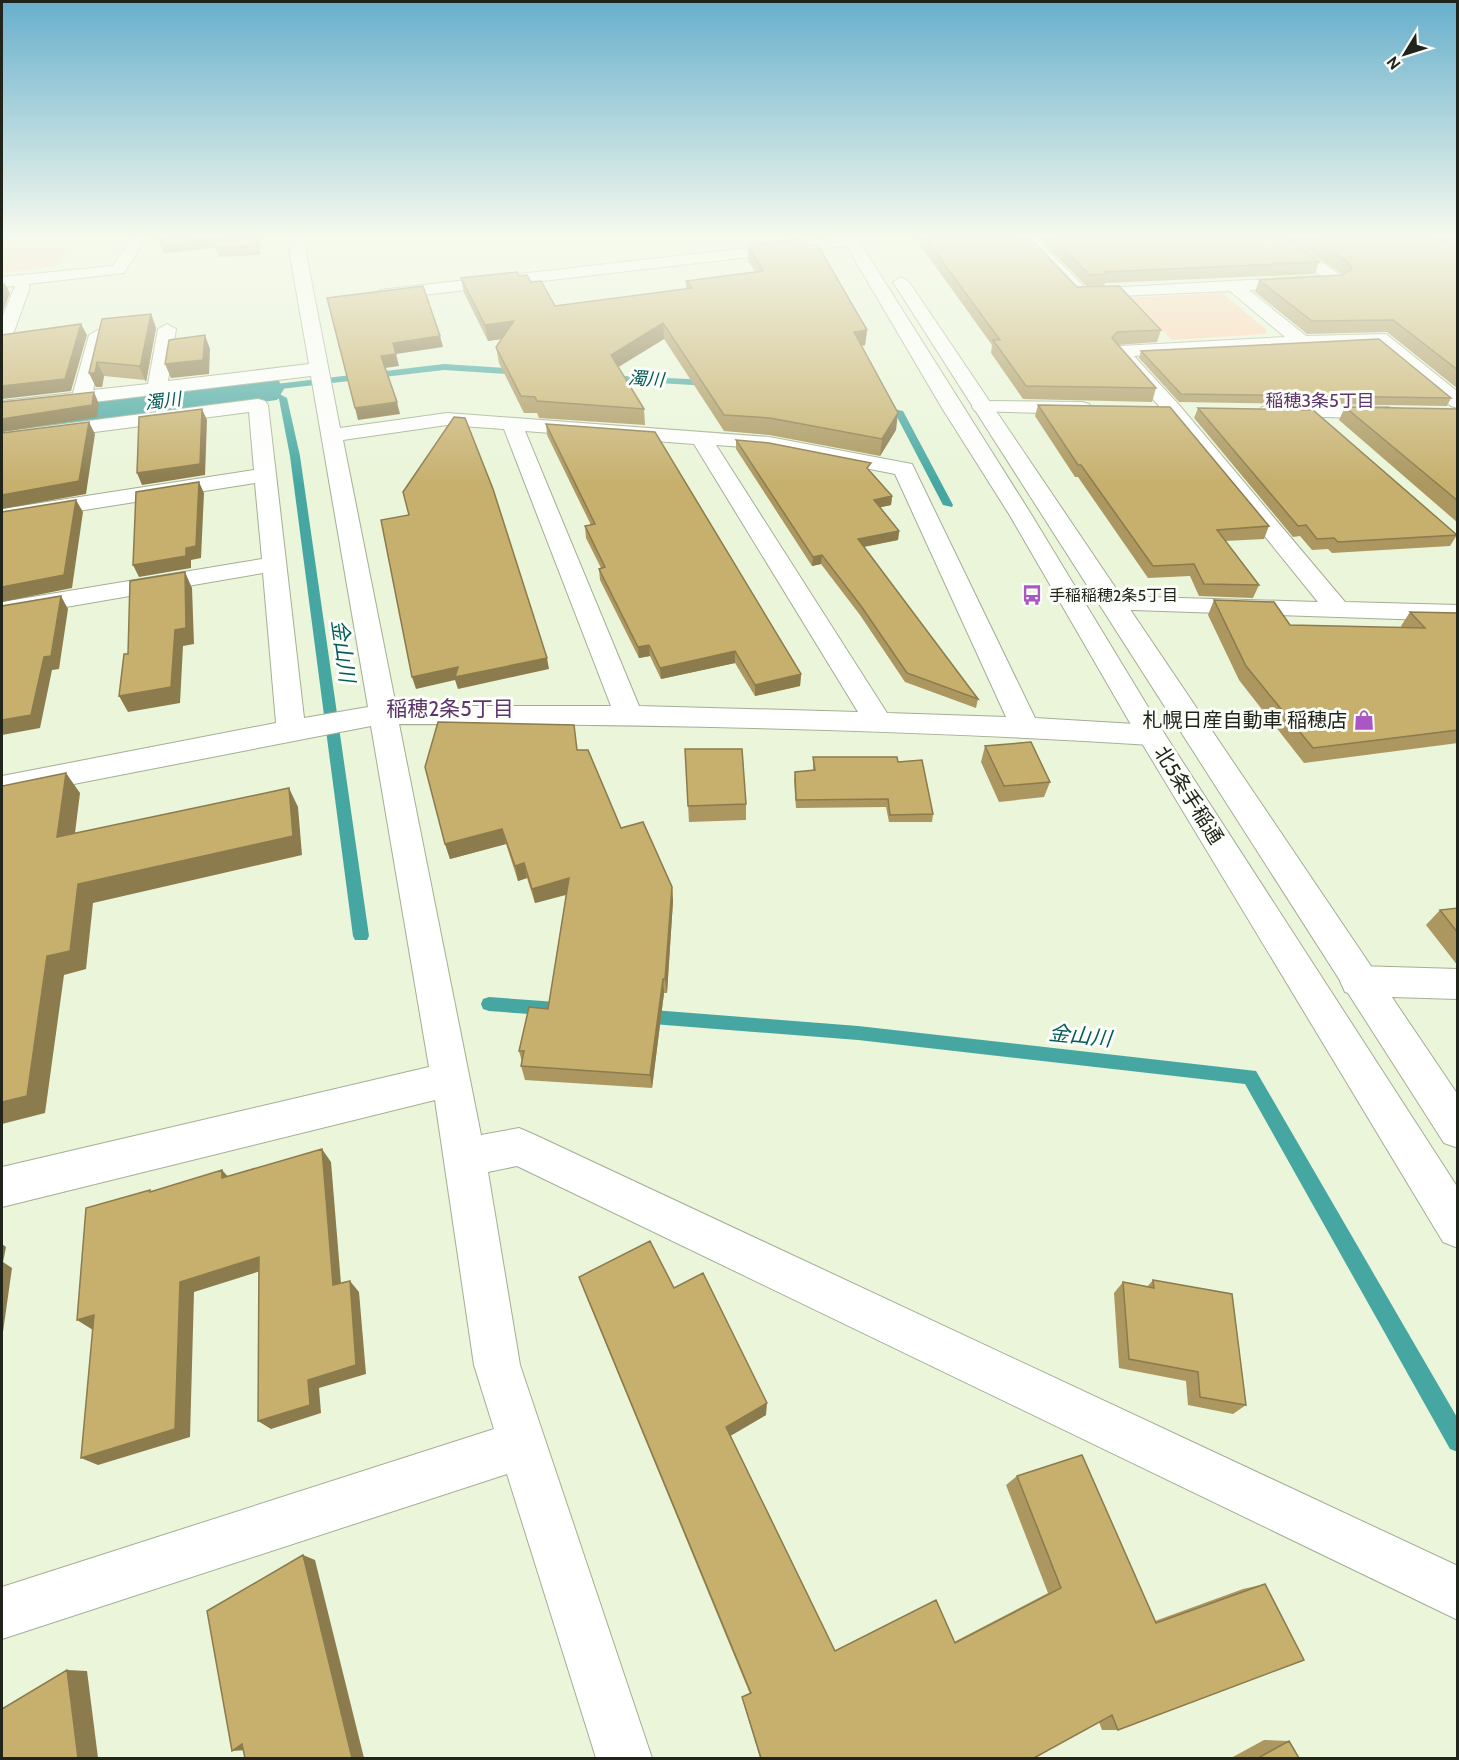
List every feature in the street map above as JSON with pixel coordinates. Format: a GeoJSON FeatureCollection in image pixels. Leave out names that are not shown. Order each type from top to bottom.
{"type":"FeatureCollection","features":[{"type":"Feature","properties":{"kind":"main road"},"geometry":{"type":"LineString","coordinates":[[2,339],[9,320]]}},
{"type":"Feature","properties":{"kind":"main road"},"geometry":{"type":"LineString","coordinates":[[316,320],[320,379],[465,1156],[497,1365],[624,1758]]}},
{"type":"Feature","properties":{"kind":"main road","name":"北5条手稲通"},"geometry":{"type":"LineString","coordinates":[[904,320],[952,408],[1020,514],[1151,735],[1458,1227]]}},
{"type":"Feature","properties":{"kind":"main road","name":"北5条手稲通"},"geometry":{"type":"LineString","coordinates":[[919,320],[982,407],[1458,1130]]}},
{"type":"Feature","properties":{"kind":"main road"},"geometry":{"type":"LineString","coordinates":[[1276,320],[1302,342]]}},
{"type":"Feature","properties":{"kind":"main road"},"geometry":{"type":"LineString","coordinates":[[157,388],[167,328]]}},
{"type":"Feature","properties":{"kind":"main road"},"geometry":{"type":"LineString","coordinates":[[82,397],[98,335]]}},
{"type":"Feature","properties":{"kind":"main road"},"geometry":{"type":"LineString","coordinates":[[1339,611],[1173,410],[1120,351],[1380,338],[1454,410]]}},
{"type":"Feature","properties":{"kind":"main road"},"geometry":{"type":"LineString","coordinates":[[2,407],[157,388],[320,379]]}},
{"type":"Feature","properties":{"kind":"main road"},"geometry":{"type":"LineString","coordinates":[[2,438],[258,405],[274,564],[301,728]]}},
{"type":"Feature","properties":{"kind":"main road"},"geometry":{"type":"LineString","coordinates":[[982,407],[1104,409]]}},
{"type":"Feature","properties":{"kind":"main road"},"geometry":{"type":"LineString","coordinates":[[1150,410],[1196,410]]}},
{"type":"Feature","properties":{"kind":"main road"},"geometry":{"type":"LineString","coordinates":[[1255,411],[1413,413]]}},
{"type":"Feature","properties":{"kind":"main road"},"geometry":{"type":"LineString","coordinates":[[1313,411],[1339,434]]}},
{"type":"Feature","properties":{"kind":"main road"},"geometry":{"type":"LineString","coordinates":[[330,436],[447,419],[769,443],[904,469],[1025,727]]}},
{"type":"Feature","properties":{"kind":"main road"},"geometry":{"type":"LineString","coordinates":[[512,424],[629,715]]}},
{"type":"Feature","properties":{"kind":"main road"},"geometry":{"type":"LineString","coordinates":[[701,438],[878,722]]}},
{"type":"Feature","properties":{"kind":"main road"},"geometry":{"type":"LineString","coordinates":[[2,516],[265,476]]}},
{"type":"Feature","properties":{"kind":"main road"},"geometry":{"type":"LineString","coordinates":[[2,610],[274,564]]}},
{"type":"Feature","properties":{"kind":"main road"},"geometry":{"type":"LineString","coordinates":[[1113,604],[1458,613]]}},
{"type":"Feature","properties":{"kind":"main road"},"geometry":{"type":"LineString","coordinates":[[2,787],[341,720],[382,715],[629,715],[1025,727],[1151,735]]}},
{"type":"Feature","properties":{"kind":"main road"},"geometry":{"type":"LineString","coordinates":[[1358,981],[1458,984]]}},
{"type":"Feature","properties":{"kind":"main road"},"geometry":{"type":"LineString","coordinates":[[2,1187],[450,1079]]}},
{"type":"Feature","properties":{"kind":"main road"},"geometry":{"type":"LineString","coordinates":[[465,1156],[519,1147],[1458,1594]]}},
{"type":"Feature","properties":{"kind":"main road"},"geometry":{"type":"LineString","coordinates":[[2,1613],[521,1444]]}},
{"type":"Feature","properties":{"kind":"shaded area"},"geometry":{"type":"Polygon","coordinates":[[[1152,320],[1255,320],[1267,330],[1265,334],[1172,340],[1152,320]]]}},
{"type":"Feature","properties":{"kind":"building"},"geometry":{"type":"Polygon","coordinates":[[[102,320],[150,320],[140,368],[139,366],[97,362],[95,373],[89,373],[102,320]]]}},
{"type":"Feature","properties":{"kind":"building"},"geometry":{"type":"Polygon","coordinates":[[[333,320],[435,320],[440,336],[393,343],[396,354],[381,356],[397,402],[355,408],[333,320]]]}},
{"type":"Feature","properties":{"kind":"building"},"geometry":{"type":"Polygon","coordinates":[[[483,320],[861,320],[867,330],[854,332],[898,413],[882,439],[770,418],[724,415],[663,323],[611,355],[644,409],[537,401],[535,397],[521,396],[496,347],[514,321],[485,325],[483,320]]]}},
{"type":"Feature","properties":{"kind":"building"},"geometry":{"type":"Polygon","coordinates":[[[985,320],[1152,320],[1161,330],[1117,332],[1112,338],[1156,388],[1026,386],[993,340],[1000,340],[985,320]]]}},
{"type":"Feature","properties":{"kind":"building"},"geometry":{"type":"Polygon","coordinates":[[[1311,320],[1382,320],[1312,321],[1311,320]]]}},
{"type":"Feature","properties":{"kind":"building"},"geometry":{"type":"Polygon","coordinates":[[[1393,320],[1458,320],[1458,370],[1393,320]]]}},
{"type":"Feature","properties":{"kind":"building"},"geometry":{"type":"Polygon","coordinates":[[[81,324],[65,379],[2,386],[2,335],[81,324]]]}},
{"type":"Feature","properties":{"kind":"building"},"geometry":{"type":"Polygon","coordinates":[[[205,335],[203,360],[165,364],[169,340],[205,335]]]}},
{"type":"Feature","properties":{"kind":"building"},"geometry":{"type":"Polygon","coordinates":[[[1379,339],[1451,398],[1181,394],[1141,351],[1379,339]]]}},
{"type":"Feature","properties":{"kind":"building"},"geometry":{"type":"Polygon","coordinates":[[[94,392],[92,405],[2,419],[2,402],[94,392]]]}},
{"type":"Feature","properties":{"kind":"building"},"geometry":{"type":"Polygon","coordinates":[[[1038,405],[1170,407],[1269,526],[1217,530],[1259,585],[1204,584],[1194,564],[1153,566],[1081,465],[1078,465],[1038,405]]]}},
{"type":"Feature","properties":{"kind":"building"},"geometry":{"type":"Polygon","coordinates":[[[1345,407],[1458,409],[1458,501],[1345,407]]]}},
{"type":"Feature","properties":{"kind":"building"},"geometry":{"type":"Polygon","coordinates":[[[1198,408],[1313,410],[1457,535],[1338,542],[1334,538],[1317,539],[1306,525],[1298,526],[1198,408]]]}},
{"type":"Feature","properties":{"kind":"building"},"geometry":{"type":"Polygon","coordinates":[[[202,409],[200,464],[137,473],[139,417],[202,409]]]}},
{"type":"Feature","properties":{"kind":"building"},"geometry":{"type":"Polygon","coordinates":[[[454,417],[465,418],[493,489],[547,658],[455,677],[458,667],[412,677],[381,520],[409,515],[403,492],[454,417]]]}},
{"type":"Feature","properties":{"kind":"building"},"geometry":{"type":"Polygon","coordinates":[[[89,422],[79,481],[2,495],[2,433],[89,422]]]}},
{"type":"Feature","properties":{"kind":"building"},"geometry":{"type":"Polygon","coordinates":[[[546,424],[655,432],[801,674],[755,685],[735,651],[660,668],[649,645],[638,647],[599,569],[605,567],[585,526],[595,524],[546,424]]]}},
{"type":"Feature","properties":{"kind":"building"},"geometry":{"type":"Polygon","coordinates":[[[736,440],[769,443],[871,463],[867,468],[892,496],[874,500],[899,531],[858,539],[978,699],[907,673],[861,606],[822,555],[813,557],[736,440]]]}},
{"type":"Feature","properties":{"kind":"building"},"geometry":{"type":"Polygon","coordinates":[[[199,482],[196,546],[186,548],[186,556],[133,565],[136,492],[199,482]]]}},
{"type":"Feature","properties":{"kind":"building"},"geometry":{"type":"Polygon","coordinates":[[[76,500],[64,575],[2,587],[2,512],[76,500]]]}},
{"type":"Feature","properties":{"kind":"building"},"geometry":{"type":"Polygon","coordinates":[[[185,572],[186,628],[175,630],[171,687],[119,696],[124,654],[128,654],[130,581],[185,572]]]}},
{"type":"Feature","properties":{"kind":"building"},"geometry":{"type":"Polygon","coordinates":[[[61,596],[51,656],[44,657],[31,715],[2,720],[2,606],[61,596]]]}},
{"type":"Feature","properties":{"kind":"building"},"geometry":{"type":"Polygon","coordinates":[[[1214,600],[1274,602],[1290,625],[1425,628],[1410,612],[1458,613],[1458,730],[1313,748],[1246,666],[1214,600]]]}},
{"type":"Feature","properties":{"kind":"building"},"geometry":{"type":"Polygon","coordinates":[[[438,722],[574,725],[577,750],[588,750],[621,828],[643,822],[672,887],[665,979],[663,979],[650,1075],[521,1066],[524,1051],[519,1051],[529,1007],[548,1009],[569,878],[532,889],[524,863],[515,866],[502,829],[445,844],[425,767],[438,722]]]}},
{"type":"Feature","properties":{"kind":"building"},"geometry":{"type":"Polygon","coordinates":[[[1031,742],[1050,782],[1004,786],[985,746],[1031,742]]]}},
{"type":"Feature","properties":{"kind":"building"},"geometry":{"type":"Polygon","coordinates":[[[685,749],[742,749],[746,804],[688,806],[685,749]]]}},
{"type":"Feature","properties":{"kind":"building"},"geometry":{"type":"Polygon","coordinates":[[[813,757],[897,757],[898,762],[922,760],[933,814],[890,815],[888,799],[796,800],[795,772],[815,770],[813,757]]]}},
{"type":"Feature","properties":{"kind":"building"},"geometry":{"type":"Polygon","coordinates":[[[66,773],[57,837],[289,788],[293,836],[78,884],[70,951],[47,956],[27,1096],[2,1102],[2,786],[66,773]]]}},
{"type":"Feature","properties":{"kind":"building"},"geometry":{"type":"Polygon","coordinates":[[[1458,908],[1458,933],[1440,910],[1458,908]]]}},
{"type":"Feature","properties":{"kind":"building"},"geometry":{"type":"Polygon","coordinates":[[[322,1149],[333,1285],[350,1281],[356,1365],[308,1380],[310,1405],[258,1421],[259,1257],[180,1282],[175,1429],[81,1458],[94,1315],[77,1320],[86,1208],[150,1190],[150,1192],[222,1170],[222,1178],[322,1149]]]}},
{"type":"Feature","properties":{"kind":"building"},"geometry":{"type":"Polygon","coordinates":[[[650,1241],[674,1288],[703,1273],[767,1403],[726,1427],[835,1651],[936,1600],[955,1643],[1061,1588],[1017,1476],[1082,1455],[1156,1623],[1265,1584],[1304,1660],[1118,1730],[1112,1715],[1034,1758],[761,1758],[742,1697],[751,1693],[579,1277],[650,1241]]]}},
{"type":"Feature","properties":{"kind":"building"},"geometry":{"type":"Polygon","coordinates":[[[1153,1280],[1232,1294],[1246,1405],[1200,1397],[1198,1372],[1129,1359],[1123,1282],[1154,1288],[1153,1280]]]}},
{"type":"Feature","properties":{"kind":"building"},"geometry":{"type":"Polygon","coordinates":[[[303,1555],[352,1758],[245,1758],[242,1744],[232,1751],[207,1611],[303,1555]]]}},
{"type":"Feature","properties":{"kind":"building"},"geometry":{"type":"Polygon","coordinates":[[[67,1670],[78,1758],[2,1758],[2,1709],[67,1670]]]}},
{"type":"Feature","properties":{"kind":"building"},"geometry":{"type":"Polygon","coordinates":[[[1289,1741],[1299,1758],[1258,1758],[1289,1741]]]}},
{"type":"Feature","properties":{"kind":"waterway","name":"濁川"},"geometry":{"type":"LineString","coordinates":[[259,389],[444,367],[522,372]]}},
{"type":"Feature","properties":{"kind":"waterway","name":"濁川"},"geometry":{"type":"LineString","coordinates":[[606,377],[710,383]]}},
{"type":"Feature","properties":{"kind":"waterway","name":"濁川"},"geometry":{"type":"LineString","coordinates":[[2,421],[259,389]]}},
{"type":"Feature","properties":{"kind":"waterway","name":"金山川"},"geometry":{"type":"LineString","coordinates":[[261,389],[283,398],[295,456],[361,936]]}},
{"type":"Feature","properties":{"kind":"waterway","name":"濁川"},"geometry":{"type":"LineString","coordinates":[[879,407],[900,413],[948,505]]}},
{"type":"Feature","properties":{"kind":"waterway","name":"金山川"},"geometry":{"type":"LineString","coordinates":[[489,1004],[556,1009]]}},
{"type":"Feature","properties":{"kind":"waterway","name":"金山川"},"geometry":{"type":"LineString","coordinates":[[640,1016],[858,1033],[1250,1077],[1458,1441]]}},
{"type":"Feature","properties":{"kind":"place","name":"手稲稲穂2条5丁目"},"geometry":{"type":"Point","coordinates":[1032,595]}},
{"type":"Feature","properties":{"kind":"place","name":"札幌日産自動車 稲穂店"},"geometry":{"type":"Point","coordinates":[1364,720]}},
{"type":"Feature","properties":{"kind":"district","name":"稲穂3条5丁目"},"geometry":{"type":"Point","coordinates":[1320,401]}},
{"type":"Feature","properties":{"kind":"district","name":"稲穂2条5丁目"},"geometry":{"type":"Point","coordinates":[450,709]}}]}
